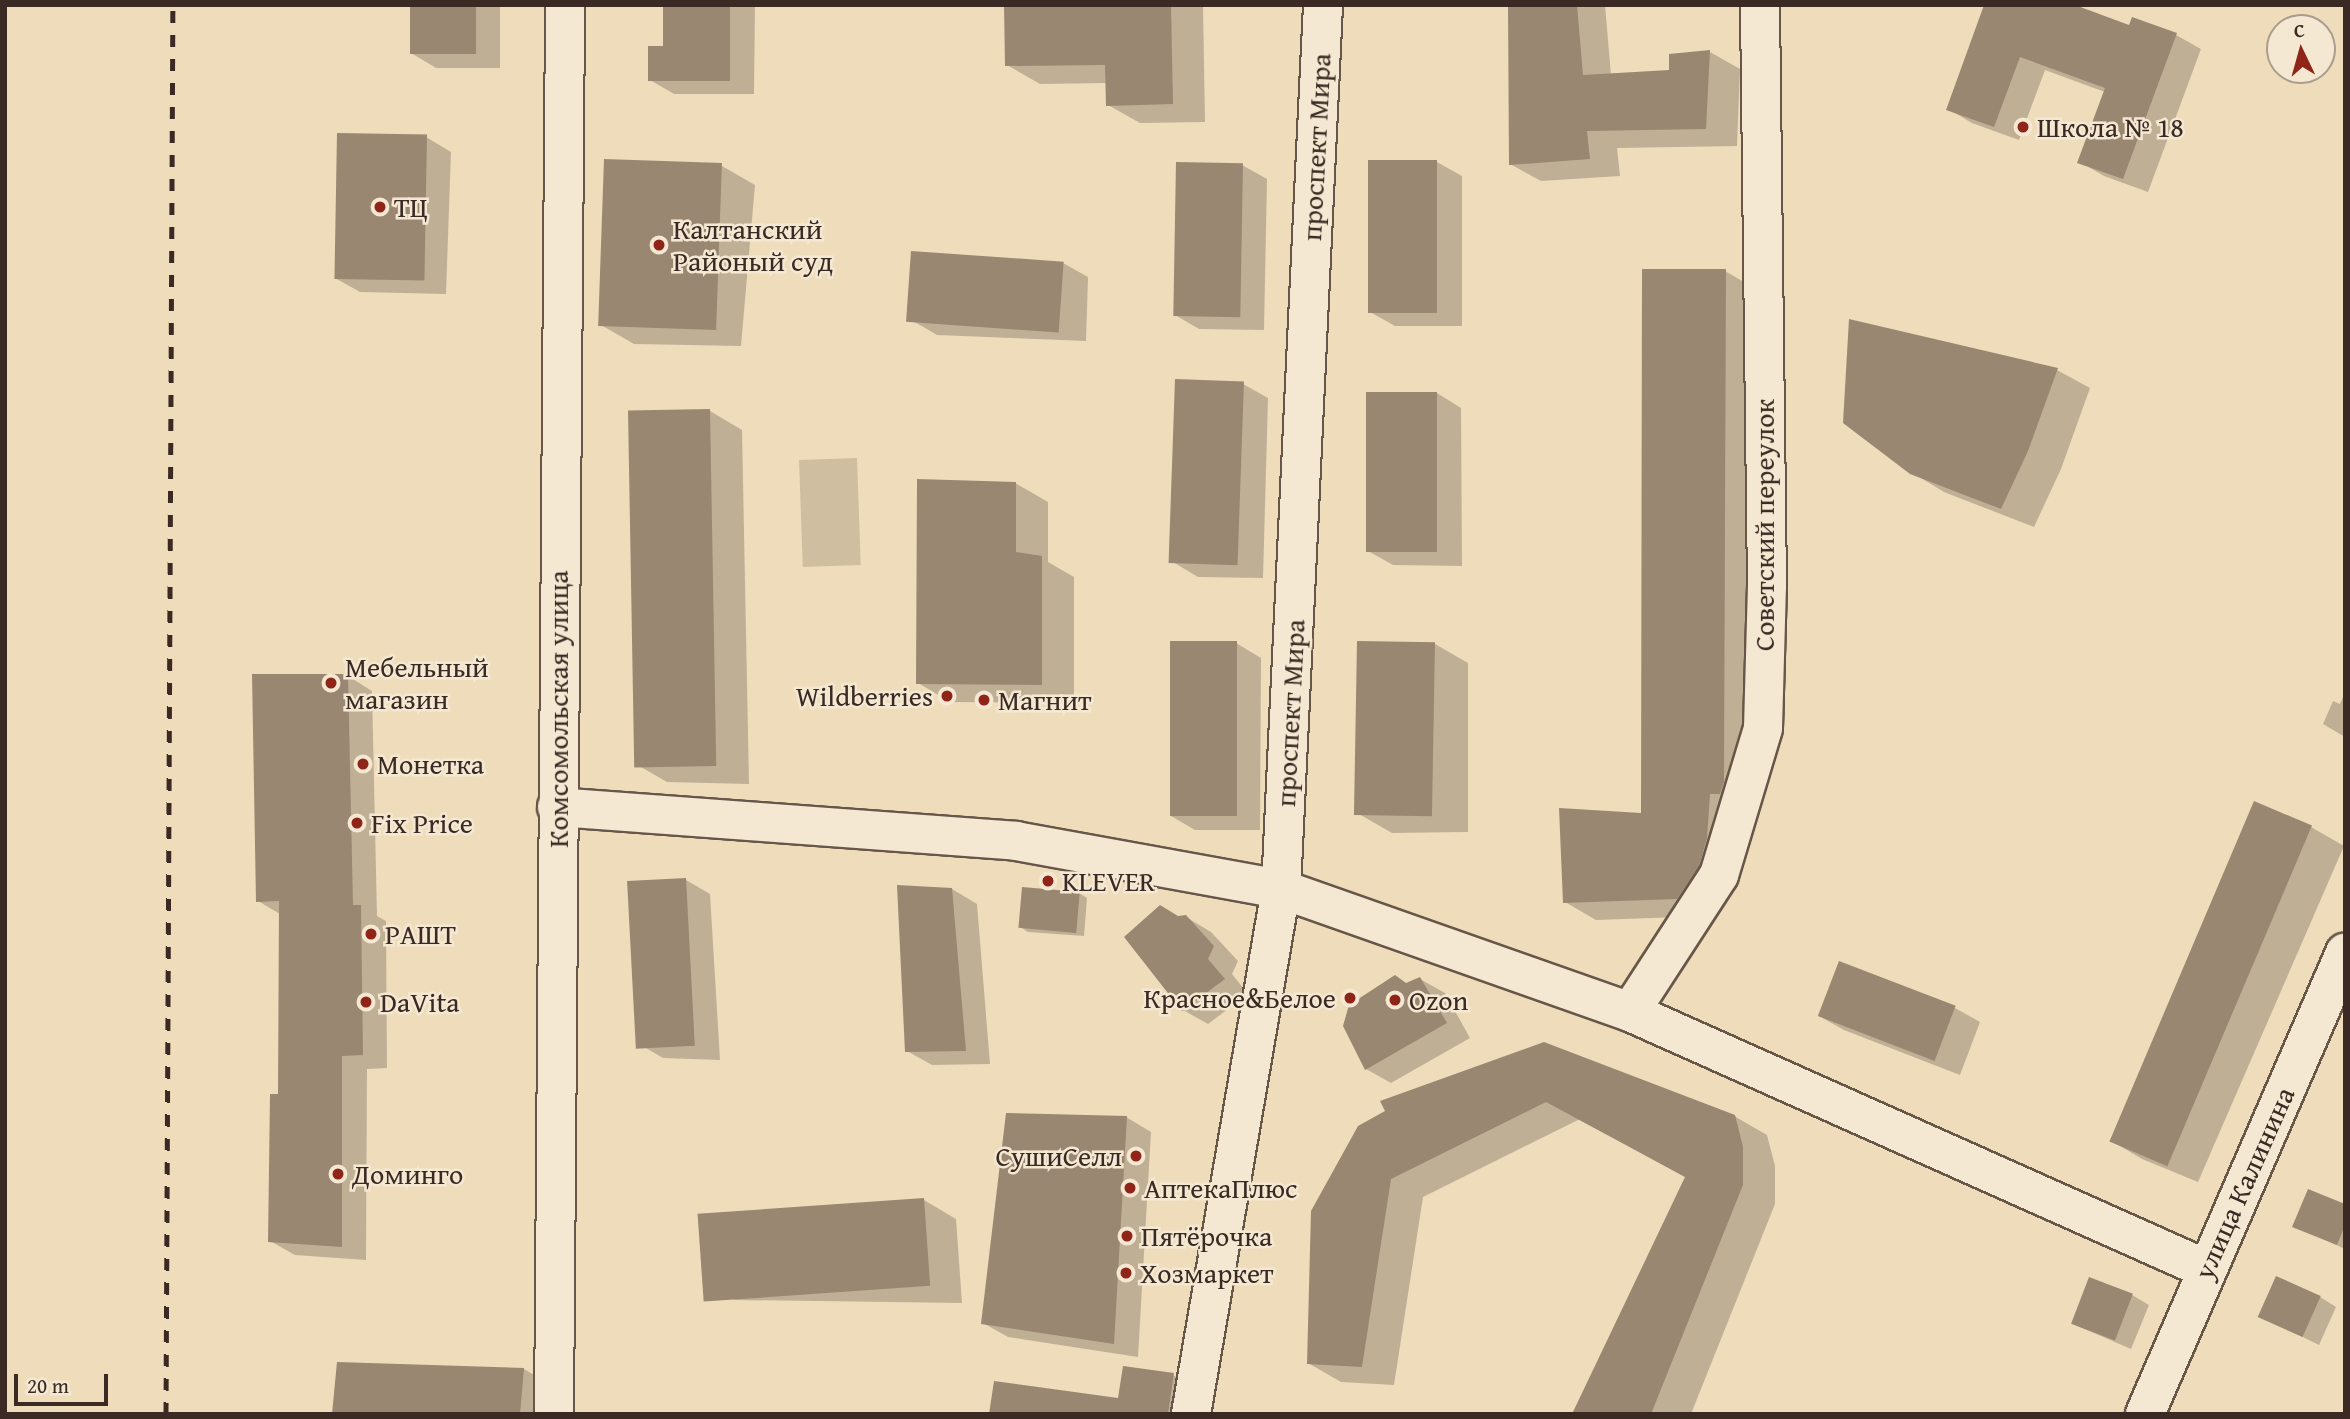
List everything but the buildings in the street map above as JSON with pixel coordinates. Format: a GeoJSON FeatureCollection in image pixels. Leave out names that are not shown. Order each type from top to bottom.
{"type":"FeatureCollection","features":[{"type":"Feature","properties":{"kind":"street","name":"Комсомольская улица"},"geometry":{"type":"LineString","coordinates":[[554,1414],[565,5]]}},
{"type":"Feature","properties":{"kind":"street","name":"проспект Мира"},"geometry":{"type":"LineString","coordinates":[[1191,1414],[1282,889],[1323,5]]}},
{"type":"Feature","properties":{"kind":"street","name":"Советский переулок"},"geometry":{"type":"LineString","coordinates":[[1630,1012],[1719,875],[1763,728],[1766,587],[1760,5]]}},
{"type":"Feature","properties":{"kind":"street"},"geometry":{"type":"LineString","coordinates":[[557,807],[1016,841],[1282,889],[1630,1012],[2206,1269]]}},
{"type":"Feature","properties":{"kind":"street","name":"улица Калинина"},"geometry":{"type":"LineString","coordinates":[[2145,1414],[2345,953]]}},
{"type":"Feature","properties":{"kind":"shaded area"},"geometry":{"type":"Polygon","coordinates":[[[857,458],[861,565],[803,567],[799,460],[857,458]]]}},
{"type":"Feature","properties":{"kind":"railway"},"geometry":{"type":"LineString","coordinates":[[166,1414],[173,5]]}},
{"type":"Feature","properties":{"kind":"place","name":"Школа № 18"},"geometry":{"type":"Point","coordinates":[2023,127]}},
{"type":"Feature","properties":{"kind":"place","name":"ТЦ"},"geometry":{"type":"Point","coordinates":[380,207]}},
{"type":"Feature","properties":{"kind":"place","name":"Калтанский Районый суд"},"geometry":{"type":"Point","coordinates":[659,245]}},
{"type":"Feature","properties":{"kind":"place","name":"Мебельный магазин"},"geometry":{"type":"Point","coordinates":[331,683]}},
{"type":"Feature","properties":{"kind":"place","name":"Wildberries"},"geometry":{"type":"Point","coordinates":[947,696]}},
{"type":"Feature","properties":{"kind":"place","name":"Магнит"},"geometry":{"type":"Point","coordinates":[984,700]}},
{"type":"Feature","properties":{"kind":"place","name":"Монетка"},"geometry":{"type":"Point","coordinates":[363,764]}},
{"type":"Feature","properties":{"kind":"place","name":"Fix Price"},"geometry":{"type":"Point","coordinates":[357,823]}},
{"type":"Feature","properties":{"kind":"place","name":"KLEVER"},"geometry":{"type":"Point","coordinates":[1048,881]}},
{"type":"Feature","properties":{"kind":"place","name":"РАШТ"},"geometry":{"type":"Point","coordinates":[371,934]}},
{"type":"Feature","properties":{"kind":"place","name":"Красное&Белое"},"geometry":{"type":"Point","coordinates":[1350,998]}},
{"type":"Feature","properties":{"kind":"place","name":"Ozon"},"geometry":{"type":"Point","coordinates":[1395,1000]}},
{"type":"Feature","properties":{"kind":"place","name":"DaVita"},"geometry":{"type":"Point","coordinates":[366,1002]}},
{"type":"Feature","properties":{"kind":"place","name":"СушиСелл"},"geometry":{"type":"Point","coordinates":[1136,1156]}},
{"type":"Feature","properties":{"kind":"place","name":"Доминго"},"geometry":{"type":"Point","coordinates":[338,1174]}},
{"type":"Feature","properties":{"kind":"place","name":"АптекаПлюс"},"geometry":{"type":"Point","coordinates":[1130,1188]}},
{"type":"Feature","properties":{"kind":"place","name":"Пятёрочка"},"geometry":{"type":"Point","coordinates":[1127,1236]}},
{"type":"Feature","properties":{"kind":"place","name":"Хозмаркет"},"geometry":{"type":"Point","coordinates":[1126,1273]}}]}
